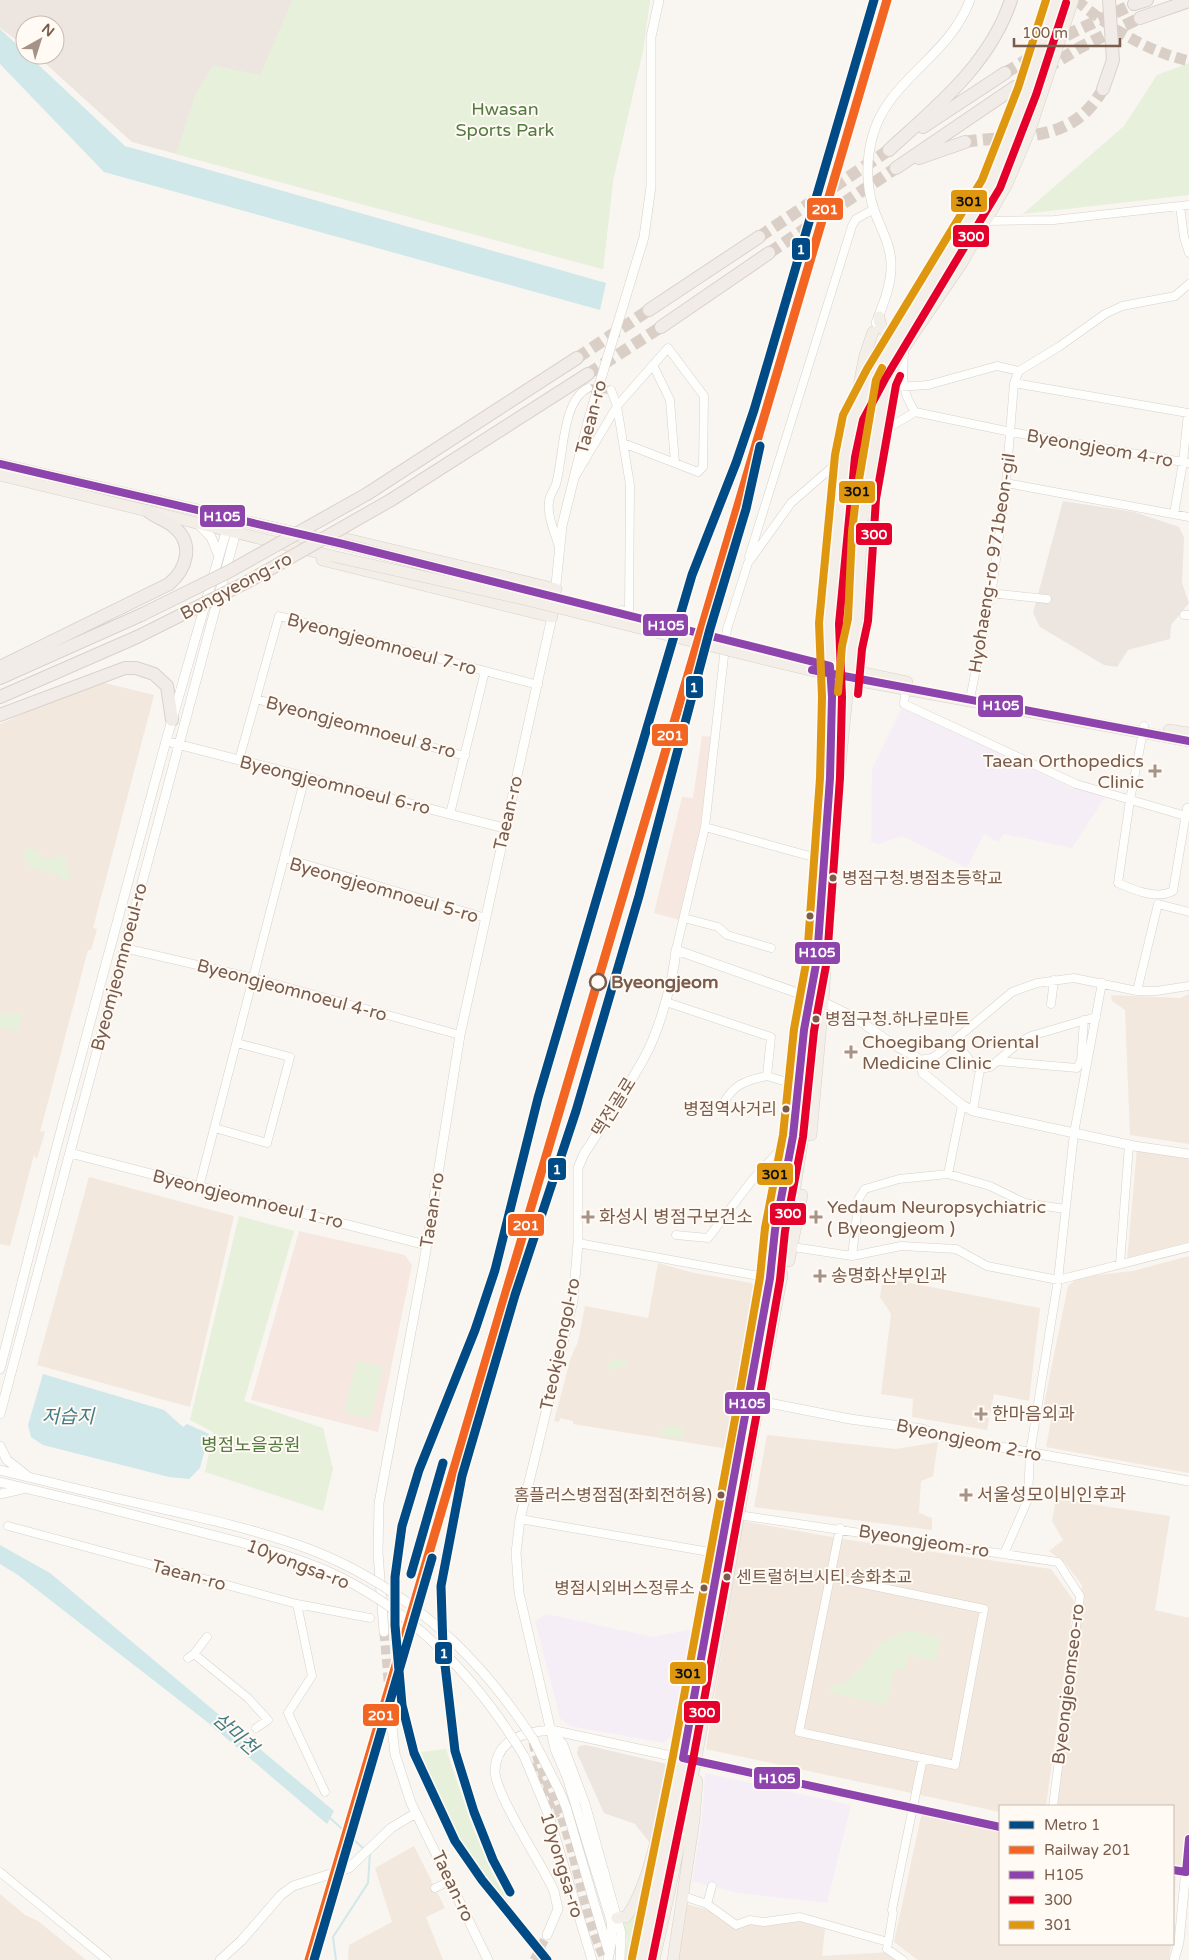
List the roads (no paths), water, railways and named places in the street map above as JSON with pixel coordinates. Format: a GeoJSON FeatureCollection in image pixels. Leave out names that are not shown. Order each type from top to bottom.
{"type":"FeatureCollection","features":[{"type":"Feature","properties":{"kind":"highway"},"geometry":{"type":"LineString","coordinates":[[1005,73],[888,150],[955,89],[974,68],[990,47],[1011,0]]}},
{"type":"Feature","properties":{"kind":"highway"},"geometry":{"type":"LineString","coordinates":[[1103,89],[1113,60],[1109,0]]}},
{"type":"Feature","properties":{"kind":"highway"},"geometry":{"type":"LineString","coordinates":[[1140,18],[1189,1]]}},
{"type":"Feature","properties":{"kind":"highway"},"geometry":{"type":"LineString","coordinates":[[965,142],[896,168],[1015,87]]}},
{"type":"Feature","properties":{"kind":"highway"},"geometry":{"type":"LineString","coordinates":[[649,310],[759,237]]}},
{"type":"Feature","properties":{"kind":"highway"},"geometry":{"type":"LineString","coordinates":[[661,327],[769,253]]}},
{"type":"Feature","properties":{"kind":"highway","name":"Bongyeong-ro"},"geometry":{"type":"LineString","coordinates":[[0,678],[141,615],[247,562],[367,494],[577,358]]}},
{"type":"Feature","properties":{"kind":"highway","name":"Bongyeong-ro"},"geometry":{"type":"LineString","coordinates":[[0,697],[137,637],[249,581],[391,500],[588,374]]}},
{"type":"Feature","properties":{"kind":"highway"},"geometry":{"type":"LineString","coordinates":[[0,667],[169,584],[176,578],[186,559],[184,540],[176,528],[148,511]]}},
{"type":"Feature","properties":{"kind":"highway"},"geometry":{"type":"LineString","coordinates":[[0,715],[115,671],[136,668],[154,674],[167,686],[172,720]]}},
{"type":"Feature","properties":{"kind":"main road"},"geometry":{"type":"LineString","coordinates":[[854,417],[900,334],[991,184],[1027,91],[1057,0]]}},
{"type":"Feature","properties":{"kind":"main road"},"geometry":{"type":"LineString","coordinates":[[864,397],[852,462],[842,630],[864,446],[871,417],[884,386],[904,348],[986,222],[1007,184],[1030,130],[1073,0]]}},
{"type":"Feature","properties":{"kind":"main road"},"geometry":{"type":"LineString","coordinates":[[879,317],[880,328],[886,333],[892,337],[900,334]]}},
{"type":"Feature","properties":{"kind":"main road"},"geometry":{"type":"LineString","coordinates":[[782,1276],[787,1269],[793,1247],[811,1138],[811,998],[817,959],[830,778],[832,697],[829,624],[845,456],[854,417],[856,393],[873,332]]}},
{"type":"Feature","properties":{"kind":"main road"},"geometry":{"type":"LineString","coordinates":[[772,1266],[775,1230],[811,1031],[823,1002],[834,825],[849,674],[858,620],[862,532],[884,386]]}},
{"type":"Feature","properties":{"kind":"main road"},"geometry":{"type":"LineString","coordinates":[[0,464],[343,544],[785,660]]}},
{"type":"Feature","properties":{"kind":"main road"},"geometry":{"type":"LineString","coordinates":[[0,475],[332,556],[830,670],[1144,729],[1189,733]]}},
{"type":"Feature","properties":{"kind":"main road"},"geometry":{"type":"LineString","coordinates":[[277,529],[294,528],[350,539],[555,592]]}},
{"type":"Feature","properties":{"kind":"main road"},"geometry":{"type":"LineString","coordinates":[[284,544],[297,553],[321,560],[552,616]]}},
{"type":"Feature","properties":{"kind":"main road"},"geometry":{"type":"LineString","coordinates":[[906,685],[971,694],[1144,729],[1189,742]]}},
{"type":"Feature","properties":{"kind":"main road"},"geometry":{"type":"LineString","coordinates":[[642,1960],[689,1760],[738,1515],[770,1278],[794,1150],[811,1031]]}},
{"type":"Feature","properties":{"kind":"main road"},"geometry":{"type":"LineString","coordinates":[[654,1960],[689,1760],[721,1554],[753,1400],[782,1276],[781,1269],[802,1151],[811,1031]]}},
{"type":"Feature","properties":{"kind":"main road"},"geometry":{"type":"LineString","coordinates":[[673,1960],[694,1820],[697,1773],[689,1760]]}},
{"type":"Feature","properties":{"kind":"main road"},"geometry":{"type":"LineString","coordinates":[[617,1918],[626,1917],[635,1905],[644,1883],[672,1769],[689,1760]]}},
{"type":"Feature","properties":{"kind":"street","name":"Taean-ro"},"geometry":{"type":"LineString","coordinates":[[384,1632],[378,1553],[379,1503],[426,1245],[460,1035],[504,828],[538,685],[552,616],[559,549],[589,418],[644,237],[651,186],[651,37],[659,0]]}},
{"type":"Feature","properties":{"kind":"street"},"geometry":{"type":"LineString","coordinates":[[864,397],[873,332],[887,291],[891,264],[887,242],[874,209],[868,169],[873,135],[880,117],[891,99],[951,36],[970,0]]}},
{"type":"Feature","properties":{"kind":"street"},"geometry":{"type":"LineString","coordinates":[[986,222],[1054,220],[1185,205],[1184,238],[1189,253]]}},
{"type":"Feature","properties":{"kind":"street"},"geometry":{"type":"LineString","coordinates":[[874,209],[856,219],[852,226],[726,637],[705,827],[676,950],[823,1002],[856,1018],[919,1060],[923,1073],[962,1105],[973,1111],[1129,1145],[1189,1154]]}},
{"type":"Feature","properties":{"kind":"street"},"geometry":{"type":"LineString","coordinates":[[884,386],[904,388],[928,385],[997,366],[1019,371],[1060,346],[1105,314],[1122,306],[1174,296],[1189,284]]}},
{"type":"Feature","properties":{"kind":"street"},"geometry":{"type":"LineString","coordinates":[[574,479],[617,406],[668,348],[704,396],[703,467],[698,472],[623,443]]}},
{"type":"Feature","properties":{"kind":"street"},"geometry":{"type":"LineString","coordinates":[[875,436],[915,412],[902,381],[904,348]]}},
{"type":"Feature","properties":{"kind":"street"},"geometry":{"type":"LineString","coordinates":[[653,365],[670,400],[675,463]]}},
{"type":"Feature","properties":{"kind":"street","name":"Byeongjeom 4-ro"},"geometry":{"type":"LineString","coordinates":[[1011,432],[1014,383],[1019,371]]}},
{"type":"Feature","properties":{"kind":"street"},"geometry":{"type":"LineString","coordinates":[[1014,383],[1189,411],[1186,463],[1174,514]]}},
{"type":"Feature","properties":{"kind":"street"},"geometry":{"type":"LineString","coordinates":[[559,549],[551,520],[549,501],[556,484],[570,410],[580,392],[588,388]]}},
{"type":"Feature","properties":{"kind":"street"},"geometry":{"type":"LineString","coordinates":[[555,592],[629,612],[630,485],[617,406],[610,390]]}},
{"type":"Feature","properties":{"kind":"street","name":"Byeongjeom 4-ro"},"geometry":{"type":"LineString","coordinates":[[915,412],[1011,432],[1186,463]]}},
{"type":"Feature","properties":{"kind":"street","name":"Hyohaeng-ro 971beon-gil"},"geometry":{"type":"LineString","coordinates":[[971,694],[990,593],[1006,483],[1011,432]]}},
{"type":"Feature","properties":{"kind":"street"},"geometry":{"type":"LineString","coordinates":[[748,563],[791,503],[845,456]]}},
{"type":"Feature","properties":{"kind":"street"},"geometry":{"type":"LineString","coordinates":[[1006,483],[1189,517]]}},
{"type":"Feature","properties":{"kind":"street","name":"Byeomjeomnoeul-ro"},"geometry":{"type":"LineString","coordinates":[[0,1369],[68,1102],[176,703],[218,557],[235,519]]}},
{"type":"Feature","properties":{"kind":"street"},"geometry":{"type":"LineString","coordinates":[[197,522],[211,537],[218,557],[226,562]]}},
{"type":"Feature","properties":{"kind":"street","name":"Byeomjeomnoeul-ro"},"geometry":{"type":"LineString","coordinates":[[0,1414],[226,562],[230,531]]}},
{"type":"Feature","properties":{"kind":"street"},"geometry":{"type":"LineString","coordinates":[[990,593],[1047,599]]}},
{"type":"Feature","properties":{"kind":"street","name":"Byeongjeomnoeul 7-ro"},"geometry":{"type":"LineString","coordinates":[[239,760],[279,616],[485,671],[450,814]]}},
{"type":"Feature","properties":{"kind":"street"},"geometry":{"type":"LineString","coordinates":[[485,671],[538,685]]}},
{"type":"Feature","properties":{"kind":"street"},"geometry":{"type":"LineString","coordinates":[[906,685],[904,704],[1076,784],[1130,800],[1188,814],[1173,891],[1165,896],[1118,883],[1130,800],[1144,729]]}},
{"type":"Feature","properties":{"kind":"street","name":"Byeongjeomnoeul 8-ro"},"geometry":{"type":"LineString","coordinates":[[256,699],[465,756]]}},
{"type":"Feature","properties":{"kind":"street"},"geometry":{"type":"LineString","coordinates":[[176,703],[184,708],[188,707]]}},
{"type":"Feature","properties":{"kind":"street","name":"Byeongjeomnoeul 6-ro"},"geometry":{"type":"LineString","coordinates":[[166,741],[504,828]]}},
{"type":"Feature","properties":{"kind":"street"},"geometry":{"type":"LineString","coordinates":[[156,777],[161,775],[169,780]]}},
{"type":"Feature","properties":{"kind":"street"},"geometry":{"type":"LineString","coordinates":[[284,858],[305,777]]}},
{"type":"Feature","properties":{"kind":"street"},"geometry":{"type":"LineString","coordinates":[[705,827],[824,860]]}},
{"type":"Feature","properties":{"kind":"street","name":"Byeongjeomnoeul 5-ro"},"geometry":{"type":"LineString","coordinates":[[199,1187],[284,858],[486,918]]}},
{"type":"Feature","properties":{"kind":"street"},"geometry":{"type":"LineString","coordinates":[[123,900],[126,906],[135,906]]}},
{"type":"Feature","properties":{"kind":"street"},"geometry":{"type":"LineString","coordinates":[[1138,990],[1158,904],[1189,912]]}},
{"type":"Feature","properties":{"kind":"street"},"geometry":{"type":"LineString","coordinates":[[684,918],[718,927],[727,935],[771,948]]}},
{"type":"Feature","properties":{"kind":"street","name":"Byeongjeomnoeul 4-ro"},"geometry":{"type":"LineString","coordinates":[[124,948],[253,978],[460,1035]]}},
{"type":"Feature","properties":{"kind":"street","name":"떡전골로"},"geometry":{"type":"LineString","coordinates":[[578,1242],[578,1168],[584,1154],[645,1058],[666,1002],[673,975],[676,950]]}},
{"type":"Feature","properties":{"kind":"street"},"geometry":{"type":"LineString","coordinates":[[919,1060],[932,1058],[955,1041],[1012,992],[1037,983],[1074,978],[1138,990],[1156,991],[1189,986]]}},
{"type":"Feature","properties":{"kind":"street"},"geometry":{"type":"LineString","coordinates":[[1051,1004],[1054,980]]}},
{"type":"Feature","properties":{"kind":"street"},"geometry":{"type":"LineString","coordinates":[[101,982],[111,982],[114,987]]}},
{"type":"Feature","properties":{"kind":"street","name":"Byeongjeom-ro"},"geometry":{"type":"LineString","coordinates":[[738,1515],[840,1528],[1004,1554],[1028,1499],[1030,1453],[1058,1280],[1074,1134],[1102,983]]}},
{"type":"Feature","properties":{"kind":"street"},"geometry":{"type":"LineString","coordinates":[[666,1002],[771,1036],[767,1076]]}},
{"type":"Feature","properties":{"kind":"street"},"geometry":{"type":"LineString","coordinates":[[955,1041],[969,1061],[980,1069],[990,1067],[1020,1042],[1031,1036],[1096,1017]]}},
{"type":"Feature","properties":{"kind":"street"},"geometry":{"type":"LineString","coordinates":[[997,1061],[1078,1068],[1081,1061],[1084,1020]]}},
{"type":"Feature","properties":{"kind":"street"},"geometry":{"type":"LineString","coordinates":[[215,1128],[267,1143],[290,1057],[237,1042]]}},
{"type":"Feature","properties":{"kind":"street"},"geometry":{"type":"LineString","coordinates":[[973,1111],[980,1069]]}},
{"type":"Feature","properties":{"kind":"street"},"geometry":{"type":"LineString","coordinates":[[721,1107],[730,1090],[735,1087],[767,1076],[790,1083]]}},
{"type":"Feature","properties":{"kind":"street"},"geometry":{"type":"LineString","coordinates":[[68,1102],[71,1106],[82,1107]]}},
{"type":"Feature","properties":{"kind":"street"},"geometry":{"type":"LineString","coordinates":[[948,1174],[962,1105]]}},
{"type":"Feature","properties":{"kind":"street"},"geometry":{"type":"LineString","coordinates":[[676,1235],[708,1238],[754,1179],[793,1136]]}},
{"type":"Feature","properties":{"kind":"street"},"geometry":{"type":"LineString","coordinates":[[1120,1264],[1129,1145]]}},
{"type":"Feature","properties":{"kind":"street","name":"Byeongjeomnoeul 1-ro"},"geometry":{"type":"LineString","coordinates":[[70,1152],[426,1245]]}},
{"type":"Feature","properties":{"kind":"street"},"geometry":{"type":"LineString","coordinates":[[852,1256],[859,1198],[865,1189],[899,1180],[948,1174],[990,1186],[1026,1203],[1066,1209]]}},
{"type":"Feature","properties":{"kind":"street"},"geometry":{"type":"LineString","coordinates":[[44,1197],[48,1194],[54,1196],[57,1201]]}},
{"type":"Feature","properties":{"kind":"street"},"geometry":{"type":"LineString","coordinates":[[578,1242],[770,1278]]}},
{"type":"Feature","properties":{"kind":"street","name":"Tteokjeongol-ro"},"geometry":{"type":"LineString","coordinates":[[578,1242],[573,1301],[520,1519],[516,1553],[519,1593],[551,1730],[611,1921],[612,1940],[609,1958]]}},
{"type":"Feature","properties":{"kind":"street"},"geometry":{"type":"LineString","coordinates":[[793,1247],[852,1256],[901,1246],[956,1249],[987,1266],[1058,1280],[1189,1246]]}},
{"type":"Feature","properties":{"kind":"street","name":"Byeongjeom 2-ro"},"geometry":{"type":"LineString","coordinates":[[753,1400],[850,1419],[922,1429],[945,1437],[1189,1481]]}},
{"type":"Feature","properties":{"kind":"street"},"geometry":{"type":"LineString","coordinates":[[0,1446],[7,1460],[28,1477]]}},
{"type":"Feature","properties":{"kind":"street","name":"10yongsa-ro"},"geometry":{"type":"LineString","coordinates":[[0,1470],[283,1540],[328,1557],[378,1583],[420,1611],[468,1655],[508,1702],[533,1739],[559,1790],[574,1830],[609,1958]]}},
{"type":"Feature","properties":{"kind":"street","name":"10yongsa-ro"},"geometry":{"type":"LineString","coordinates":[[0,1482],[247,1544],[324,1570],[381,1601],[428,1637],[482,1694],[500,1717],[524,1756],[549,1816],[592,1960]]}},
{"type":"Feature","properties":{"kind":"street"},"geometry":{"type":"LineString","coordinates":[[0,1494],[25,1489]]}},
{"type":"Feature","properties":{"kind":"street"},"geometry":{"type":"LineString","coordinates":[[520,1519],[721,1554]]}},
{"type":"Feature","properties":{"kind":"street","name":"Taean-ro"},"geometry":{"type":"LineString","coordinates":[[8,1526],[297,1604],[370,1618]]}},
{"type":"Feature","properties":{"kind":"street"},"geometry":{"type":"LineString","coordinates":[[830,1577],[984,1609],[955,1764],[800,1732],[830,1577],[840,1528]]}},
{"type":"Feature","properties":{"kind":"street","name":"Byeongjeomseo-ro"},"geometry":{"type":"LineString","coordinates":[[1004,1554],[1058,1562],[1080,1596],[1053,1805]]}},
{"type":"Feature","properties":{"kind":"street"},"geometry":{"type":"LineString","coordinates":[[297,1604],[312,1676],[288,1713],[325,1792]]}},
{"type":"Feature","properties":{"kind":"street"},"geometry":{"type":"LineString","coordinates":[[207,1637],[191,1656],[248,1698],[268,1720],[256,1728]]}},
{"type":"Feature","properties":{"kind":"street","name":"Taean-ro"},"geometry":{"type":"LineString","coordinates":[[392,1728],[395,1754],[416,1813],[488,1960]]}},
{"type":"Feature","properties":{"kind":"street"},"geometry":{"type":"LineString","coordinates":[[551,1730],[563,1745],[578,1781],[621,1933],[620,1960]]}},
{"type":"Feature","properties":{"kind":"street"},"geometry":{"type":"LineString","coordinates":[[547,1935],[558,1909],[554,1891],[500,1792],[495,1770],[505,1745],[516,1736],[531,1731],[551,1730],[999,1827]]}},
{"type":"Feature","properties":{"kind":"street"},"geometry":{"type":"LineString","coordinates":[[903,1960],[887,1949],[892,1910],[923,1758]]}},
{"type":"Feature","properties":{"kind":"street"},"geometry":{"type":"LineString","coordinates":[[220,1960],[242,1941],[281,1895],[293,1886],[343,1871],[355,1862],[382,1835],[416,1813]]}},
{"type":"Feature","properties":{"kind":"street"},"geometry":{"type":"LineString","coordinates":[[1174,1960],[1179,1942],[1189,1839]]}},
{"type":"Feature","properties":{"kind":"street"},"geometry":{"type":"LineString","coordinates":[[1174,1870],[1187,1872]]}},
{"type":"Feature","properties":{"kind":"street"},"geometry":{"type":"LineString","coordinates":[[0,1872],[107,1960]]}},
{"type":"Feature","properties":{"kind":"street"},"geometry":{"type":"LineString","coordinates":[[435,1888],[450,1881]]}},
{"type":"Feature","properties":{"kind":"street"},"geometry":{"type":"LineString","coordinates":[[707,1904],[712,1886]]}},
{"type":"Feature","properties":{"kind":"street"},"geometry":{"type":"LineString","coordinates":[[682,1896],[707,1904],[736,1925],[750,1920],[764,1922],[800,1917],[888,1942]]}},
{"type":"Feature","properties":{"kind":"water"},"geometry":{"type":"Polygon","coordinates":[[[0,29],[15,43],[15,65],[39,65],[125,146],[606,283],[600,310],[104,172],[0,64],[0,29]]]}},
{"type":"Feature","properties":{"kind":"water","name":"저습지"},"geometry":{"type":"Polygon","coordinates":[[[43,1374],[164,1410],[183,1427],[187,1424],[209,1434],[200,1468],[189,1479],[169,1477],[43,1445],[31,1437],[28,1425],[43,1374]]]}},
{"type":"Feature","properties":{"kind":"water"},"geometry":{"type":"Polygon","coordinates":[[[0,1545],[50,1573],[334,1811],[327,1824],[206,1721],[18,1575],[0,1564],[0,1545]]]}},
{"type":"Feature","properties":{"kind":"waterway","name":"삼미천"},"geometry":{"type":"LineString","coordinates":[[329,1817],[364,1849]]}},
{"type":"Feature","properties":{"kind":"waterway","name":"삼미천"},"geometry":{"type":"LineString","coordinates":[[336,1960],[333,1937],[368,1883],[370,1853]]}},
{"type":"Feature","properties":{"kind":"tunnel"},"geometry":{"type":"LineString","coordinates":[[1076,0],[1115,29],[1143,45],[1189,61]]}},
{"type":"Feature","properties":{"kind":"tunnel"},"geometry":{"type":"LineString","coordinates":[[1005,73],[1071,33],[1134,4]]}},
{"type":"Feature","properties":{"kind":"tunnel"},"geometry":{"type":"LineString","coordinates":[[1015,87],[1081,47],[1140,18]]}},
{"type":"Feature","properties":{"kind":"tunnel"},"geometry":{"type":"LineString","coordinates":[[965,142],[1042,134],[1060,128],[1076,120],[1090,107],[1103,89]]}},
{"type":"Feature","properties":{"kind":"tunnel"},"geometry":{"type":"LineString","coordinates":[[759,237],[889,150]]}},
{"type":"Feature","properties":{"kind":"tunnel"},"geometry":{"type":"LineString","coordinates":[[769,253],[896,168]]}},
{"type":"Feature","properties":{"kind":"tunnel"},"geometry":{"type":"LineString","coordinates":[[577,358],[649,310]]}},
{"type":"Feature","properties":{"kind":"tunnel"},"geometry":{"type":"LineString","coordinates":[[588,374],[661,327]]}},
{"type":"Feature","properties":{"kind":"tunnel"},"geometry":{"type":"LineString","coordinates":[[588,388],[611,390]]}},
{"type":"Feature","properties":{"kind":"tunnel"},"geometry":{"type":"LineString","coordinates":[[835,675],[839,630]]}},
{"type":"Feature","properties":{"kind":"tunnel"},"geometry":{"type":"LineString","coordinates":[[835,767],[842,668]]}},
{"type":"Feature","properties":{"kind":"tunnel"},"geometry":{"type":"LineString","coordinates":[[816,950],[825,816]]}},
{"type":"Feature","properties":{"kind":"tunnel"},"geometry":{"type":"LineString","coordinates":[[813,1033],[820,960]]}},
{"type":"Feature","properties":{"kind":"tunnel"},"geometry":{"type":"LineString","coordinates":[[384,1632],[392,1727]]}},
{"type":"Feature","properties":{"kind":"tunnel"},"geometry":{"type":"LineString","coordinates":[[533,1742],[539,1764],[565,1828],[587,1912],[605,1960]]}},
{"type":"Feature","properties":{"kind":"tunnel"},"geometry":{"type":"LineString","coordinates":[[531,1764],[556,1818]]}},
{"type":"Feature","properties":{"kind":"tunnel"},"geometry":{"type":"LineString","coordinates":[[534,1960],[547,1935]]}},
{"type":"Feature","properties":{"kind":"metro line","name":"1"},"geometry":{"type":"LineString","coordinates":[[547,1960],[482,1880],[455,1841],[414,1753],[402,1705],[395,1625],[395,1577],[402,1526],[419,1470],[475,1330],[495,1270],[538,1098],[692,575],[736,463],[754,410],[874,0]]}},
{"type":"Feature","properties":{"kind":"metro line","name":"1"},"geometry":{"type":"LineString","coordinates":[[510,1892],[493,1860],[474,1812],[455,1751],[443,1648],[441,1586],[462,1476],[515,1295],[576,1111],[639,896],[710,629],[746,509],[760,446]]}},
{"type":"Feature","properties":{"kind":"metro line","name":"1"},"geometry":{"type":"LineString","coordinates":[[411,1574],[443,1463]]}},
{"type":"Feature","properties":{"kind":"metro line","name":"1"},"geometry":{"type":"LineString","coordinates":[[314,1960],[432,1558]]}},
{"type":"Feature","properties":{"kind":"rail line","name":"201"},"geometry":{"type":"LineString","coordinates":[[309,1960],[887,0]]}},
{"type":"Feature","properties":{"kind":"place","name":"Taean Orthopedics Clinic"},"geometry":{"type":"Point","coordinates":[1155,771]}},
{"type":"Feature","properties":{"kind":"place","name":"병점구청.병점초등학교"},"geometry":{"type":"Point","coordinates":[833,878]}},
{"type":"Feature","properties":{"kind":"place","name":"Byeongjeom"},"geometry":{"type":"Point","coordinates":[598,982]}},
{"type":"Feature","properties":{"kind":"place","name":"병점구청.하나로마트"},"geometry":{"type":"Point","coordinates":[816,1019]}},
{"type":"Feature","properties":{"kind":"place","name":"Choegibang Oriental Medicine Clinic"},"geometry":{"type":"Point","coordinates":[851,1052]}},
{"type":"Feature","properties":{"kind":"place","name":"병점역사거리"},"geometry":{"type":"Point","coordinates":[786,1109]}},
{"type":"Feature","properties":{"kind":"place","name":"화성시 병점구보건소"},"geometry":{"type":"Point","coordinates":[588,1217]}},
{"type":"Feature","properties":{"kind":"place","name":"Yedaum Neuropsychiatric ( Byeongjeom )"},"geometry":{"type":"Point","coordinates":[816,1217]}},
{"type":"Feature","properties":{"kind":"place","name":"송명화산부인과"},"geometry":{"type":"Point","coordinates":[820,1276]}},
{"type":"Feature","properties":{"kind":"place","name":"한마음외과"},"geometry":{"type":"Point","coordinates":[981,1414]}},
{"type":"Feature","properties":{"kind":"place","name":"홈플러스병점점(좌회전허용)"},"geometry":{"type":"Point","coordinates":[721,1495]}},
{"type":"Feature","properties":{"kind":"place","name":"서울성모이비인후과"},"geometry":{"type":"Point","coordinates":[966,1495]}},
{"type":"Feature","properties":{"kind":"place","name":"센트럴허브시티.송화초교"},"geometry":{"type":"Point","coordinates":[727,1577]}},
{"type":"Feature","properties":{"kind":"place","name":"병점시외버스정류소"},"geometry":{"type":"Point","coordinates":[704,1588]}},
{"type":"Feature","properties":{"kind":"park label","name":"Hwasan Sports Park"},"geometry":{"type":"Point","coordinates":[505,119]}},
{"type":"Feature","properties":{"kind":"park label","name":"병점노을공원"},"geometry":{"type":"Point","coordinates":[251,1445]}}]}
